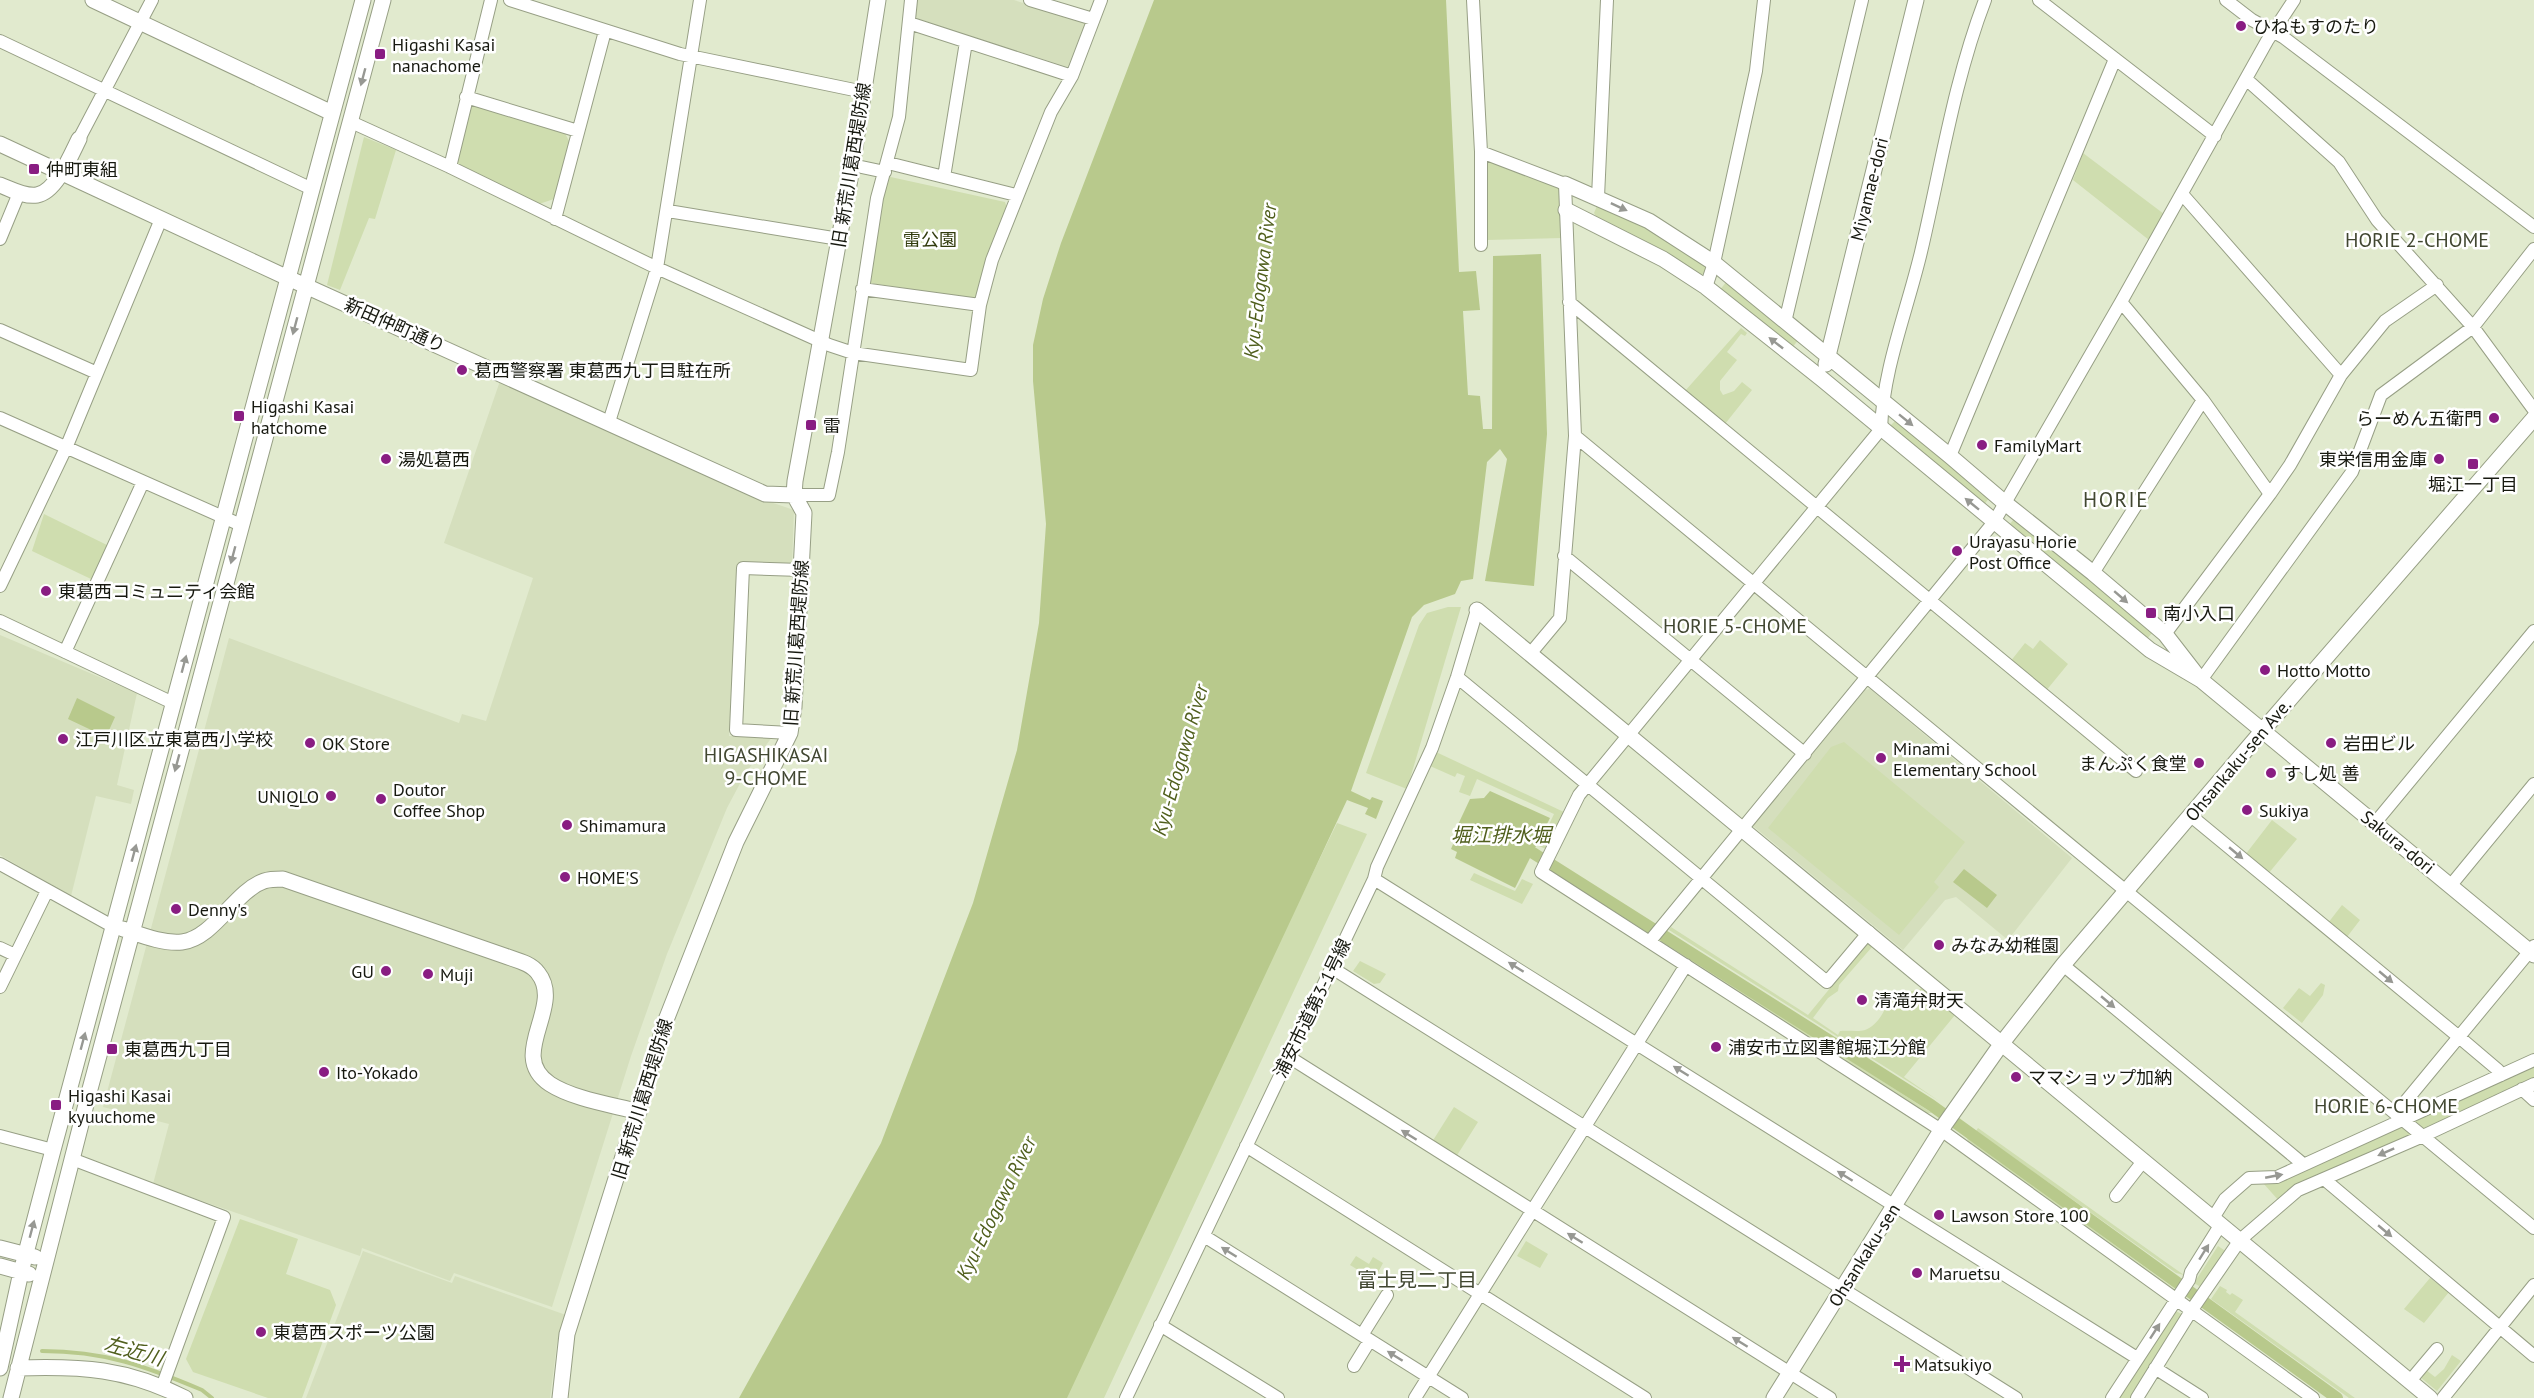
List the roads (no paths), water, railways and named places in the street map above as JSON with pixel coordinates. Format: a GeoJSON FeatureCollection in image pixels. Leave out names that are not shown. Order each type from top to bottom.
{"type":"FeatureCollection","features":[{"type":"Feature","properties":{"kind":"street"},"geometry":{"type":"LineString","coordinates":[[93,0],[332,113]]}},
{"type":"Feature","properties":{"kind":"street"},"geometry":{"type":"LineString","coordinates":[[0,184],[19,193],[39,195],[49,189],[62,172],[80,139],[152,0]]}},
{"type":"Feature","properties":{"kind":"street"},"geometry":{"type":"LineString","coordinates":[[0,1368],[21,1272],[53,1150],[363,0]]}},
{"type":"Feature","properties":{"kind":"street"},"geometry":{"type":"LineString","coordinates":[[11,1398],[72,1159],[383,0]]}},
{"type":"Feature","properties":{"kind":"street"},"geometry":{"type":"LineString","coordinates":[[450,167],[491,0]]}},
{"type":"Feature","properties":{"kind":"street"},"geometry":{"type":"LineString","coordinates":[[510,0],[691,56],[864,92]]}},
{"type":"Feature","properties":{"kind":"street"},"geometry":{"type":"LineString","coordinates":[[609,422],[657,268],[668,211],[700,0]]}},
{"type":"Feature","properties":{"kind":"street","name":"旧 新荒川葛西堤防線"},"geometry":{"type":"LineString","coordinates":[[560,1398],[567,1334],[639,1112],[666,1020],[736,842],[790,733],[794,707],[804,513],[794,495],[852,165],[878,0]]}},
{"type":"Feature","properties":{"kind":"street"},"geometry":{"type":"LineString","coordinates":[[794,495],[829,495],[838,452],[877,198],[899,117],[911,0]]}},
{"type":"Feature","properties":{"kind":"street"},"geometry":{"type":"LineString","coordinates":[[1030,0],[1093,19]]}},
{"type":"Feature","properties":{"kind":"street"},"geometry":{"type":"LineString","coordinates":[[351,122],[450,167],[657,268],[821,342],[853,352],[971,370],[980,305],[992,260],[1016,195],[1051,112],[1072,76],[1101,0]]}},
{"type":"Feature","properties":{"kind":"street"},"geometry":{"type":"LineString","coordinates":[[1473,0],[1481,152],[1481,246]]}},
{"type":"Feature","properties":{"kind":"street"},"geometry":{"type":"LineString","coordinates":[[1598,197],[1607,0]]}},
{"type":"Feature","properties":{"kind":"street"},"geometry":{"type":"LineString","coordinates":[[1706,287],[1714,263],[1756,70],[1764,0]]}},
{"type":"Feature","properties":{"kind":"street"},"geometry":{"type":"LineString","coordinates":[[1785,322],[1862,0]]}},
{"type":"Feature","properties":{"kind":"street","name":"Miyamae-dori"},"geometry":{"type":"LineString","coordinates":[[1822,379],[1916,0]]}},
{"type":"Feature","properties":{"kind":"street"},"geometry":{"type":"LineString","coordinates":[[1985,0],[1964,60],[1921,253],[1882,401],[1881,429],[1579,795],[1542,872],[1686,965],[1946,1122],[2313,1398]]}},
{"type":"Feature","properties":{"kind":"street"},"geometry":{"type":"LineString","coordinates":[[2039,0],[2215,136]]}},
{"type":"Feature","properties":{"kind":"street"},"geometry":{"type":"LineString","coordinates":[[2226,0],[2252,20],[2273,31],[2534,227]]}},
{"type":"Feature","properties":{"kind":"street"},"geometry":{"type":"LineString","coordinates":[[1650,941],[1994,522],[2273,31],[2294,0]]}},
{"type":"Feature","properties":{"kind":"street"},"geometry":{"type":"LineString","coordinates":[[909,23],[1072,76]]}},
{"type":"Feature","properties":{"kind":"street"},"geometry":{"type":"LineString","coordinates":[[555,219],[605,31]]}},
{"type":"Feature","properties":{"kind":"street"},"geometry":{"type":"LineString","coordinates":[[0,41],[312,189]]}},
{"type":"Feature","properties":{"kind":"street"},"geometry":{"type":"LineString","coordinates":[[944,177],[966,42]]}},
{"type":"Feature","properties":{"kind":"street"},"geometry":{"type":"LineString","coordinates":[[1950,456],[2115,59]]}},
{"type":"Feature","properties":{"kind":"street"},"geometry":{"type":"LineString","coordinates":[[2246,79],[2329,151],[2352,180],[2377,220],[2473,327],[2534,410]]}},
{"type":"Feature","properties":{"kind":"street"},"geometry":{"type":"LineString","coordinates":[[466,97],[578,131]]}},
{"type":"Feature","properties":{"kind":"street","name":"新田仲町通り"},"geometry":{"type":"LineString","coordinates":[[0,144],[288,278],[765,494],[794,495]]}},
{"type":"Feature","properties":{"kind":"street"},"geometry":{"type":"LineString","coordinates":[[1481,152],[1598,197],[1649,221],[1714,263],[2165,634],[2201,680]]}},
{"type":"Feature","properties":{"kind":"street"},"geometry":{"type":"LineString","coordinates":[[852,165],[944,177],[1016,195]]}},
{"type":"Feature","properties":{"kind":"street"},"geometry":{"type":"LineString","coordinates":[[1530,654],[1560,618],[1575,436],[1565,184]]}},
{"type":"Feature","properties":{"kind":"street"},"geometry":{"type":"LineString","coordinates":[[0,239],[19,193]]}},
{"type":"Feature","properties":{"kind":"street"},"geometry":{"type":"LineString","coordinates":[[2182,194],[2342,375]]}},
{"type":"Feature","properties":{"kind":"street"},"geometry":{"type":"LineString","coordinates":[[1566,210],[1663,259],[1706,287],[1822,379],[2150,650],[2201,680]]}},
{"type":"Feature","properties":{"kind":"street"},"geometry":{"type":"LineString","coordinates":[[668,211],[839,239]]}},
{"type":"Feature","properties":{"kind":"street"},"geometry":{"type":"LineString","coordinates":[[0,586],[66,448],[161,219]]}},
{"type":"Feature","properties":{"kind":"street"},"geometry":{"type":"LineString","coordinates":[[2201,680],[2352,472],[2381,395],[2473,327],[2534,249]]}},
{"type":"Feature","properties":{"kind":"street"},"geometry":{"type":"LineString","coordinates":[[2165,634],[2290,465],[2342,375],[2385,321],[2437,285]]}},
{"type":"Feature","properties":{"kind":"street"},"geometry":{"type":"LineString","coordinates":[[862,289],[980,305]]}},
{"type":"Feature","properties":{"kind":"street"},"geometry":{"type":"LineString","coordinates":[[1569,302],[2136,771]]}},
{"type":"Feature","properties":{"kind":"street"},"geometry":{"type":"LineString","coordinates":[[2121,302],[2203,400],[2270,494]]}},
{"type":"Feature","properties":{"kind":"street"},"geometry":{"type":"LineString","coordinates":[[0,330],[97,373]]}},
{"type":"Feature","properties":{"kind":"street"},"geometry":{"type":"LineString","coordinates":[[2093,573],[2203,400]]}},
{"type":"Feature","properties":{"kind":"street","name":"Ohsankaku-sen Ave."},"geometry":{"type":"LineString","coordinates":[[1946,1122],[2002,1043],[2063,965],[2534,418]]}},
{"type":"Feature","properties":{"kind":"street"},"geometry":{"type":"LineString","coordinates":[[2,424],[66,448],[241,525]]}},
{"type":"Feature","properties":{"kind":"street"},"geometry":{"type":"LineString","coordinates":[[1575,436],[2534,1228]]}},
{"type":"Feature","properties":{"kind":"street"},"geometry":{"type":"LineString","coordinates":[[65,652],[143,482]]}},
{"type":"Feature","properties":{"kind":"street"},"geometry":{"type":"LineString","coordinates":[[1564,556],[1805,754]]}},
{"type":"Feature","properties":{"kind":"street"},"geometry":{"type":"LineString","coordinates":[[790,733],[736,730],[743,568],[801,570]]}},
{"type":"Feature","properties":{"kind":"street"},"geometry":{"type":"LineString","coordinates":[[1477,610],[2430,1398]]}},
{"type":"Feature","properties":{"kind":"street","name":"浦安市道第3-1号線"},"geometry":{"type":"LineString","coordinates":[[1126,1398],[1374,879],[1377,867],[1432,748],[1477,610]]}},
{"type":"Feature","properties":{"kind":"street"},"geometry":{"type":"LineString","coordinates":[[0,621],[173,703]]}},
{"type":"Feature","properties":{"kind":"street"},"geometry":{"type":"LineString","coordinates":[[2375,823],[2534,632]]}},
{"type":"Feature","properties":{"kind":"street"},"geometry":{"type":"LineString","coordinates":[[1457,677],[1827,982],[1869,932]]}},
{"type":"Feature","properties":{"kind":"street","name":"Sakura-dori"},"geometry":{"type":"LineString","coordinates":[[2201,680],[2533,951]]}},
{"type":"Feature","properties":{"kind":"street"},"geometry":{"type":"LineString","coordinates":[[2451,885],[2534,784]]}},
{"type":"Feature","properties":{"kind":"street"},"geometry":{"type":"LineString","coordinates":[[2191,816],[2459,1037],[2501,1075]]}},
{"type":"Feature","properties":{"kind":"street"},"geometry":{"type":"LineString","coordinates":[[0,864],[114,927],[171,942],[190,940],[208,928],[264,881],[283,879],[506,956],[537,971],[546,990],[540,1023],[532,1047],[534,1061],[539,1072],[550,1084],[568,1092],[639,1112]]}},
{"type":"Feature","properties":{"kind":"street"},"geometry":{"type":"LineString","coordinates":[[1374,879],[2137,1358]]}},
{"type":"Feature","properties":{"kind":"street"},"geometry":{"type":"LineString","coordinates":[[0,987],[47,891]]}},
{"type":"Feature","properties":{"kind":"street"},"geometry":{"type":"LineString","coordinates":[[0,948],[15,956]]}},
{"type":"Feature","properties":{"kind":"street"},"geometry":{"type":"LineString","coordinates":[[2400,1117],[2459,1037],[2533,951]]}},
{"type":"Feature","properties":{"kind":"street"},"geometry":{"type":"LineString","coordinates":[[1415,1398],[1686,965]]}},
{"type":"Feature","properties":{"kind":"street"},"geometry":{"type":"LineString","coordinates":[[2063,965],[2303,1164]]}},
{"type":"Feature","properties":{"kind":"street"},"geometry":{"type":"LineString","coordinates":[[1332,968],[2016,1398]]}},
{"type":"Feature","properties":{"kind":"street"},"geometry":{"type":"LineString","coordinates":[[1289,1057],[1830,1398]]}},
{"type":"Feature","properties":{"kind":"street"},"geometry":{"type":"LineString","coordinates":[[2112,1398],[2189,1280],[2225,1199],[2249,1179],[2277,1177],[2400,1117],[2534,1060]]}},
{"type":"Feature","properties":{"kind":"street"},"geometry":{"type":"LineString","coordinates":[[2137,1398],[2240,1240],[2298,1190],[2423,1136],[2534,1084]]}},
{"type":"Feature","properties":{"kind":"street"},"geometry":{"type":"LineString","coordinates":[[2522,1089],[2534,1100]]}},
{"type":"Feature","properties":{"kind":"street","name":"Ohsankaku-sen"},"geometry":{"type":"LineString","coordinates":[[1774,1398],[1946,1122]]}},
{"type":"Feature","properties":{"kind":"street"},"geometry":{"type":"LineString","coordinates":[[0,1136],[53,1150]]}},
{"type":"Feature","properties":{"kind":"street"},"geometry":{"type":"LineString","coordinates":[[1246,1146],[1645,1398]]}},
{"type":"Feature","properties":{"kind":"street"},"geometry":{"type":"LineString","coordinates":[[72,1159],[224,1217],[162,1386]]}},
{"type":"Feature","properties":{"kind":"street"},"geometry":{"type":"LineString","coordinates":[[2116,1196],[2144,1160]]}},
{"type":"Feature","properties":{"kind":"street"},"geometry":{"type":"LineString","coordinates":[[2325,1179],[2534,1356]]}},
{"type":"Feature","properties":{"kind":"street"},"geometry":{"type":"LineString","coordinates":[[1204,1236],[1462,1398]]}},
{"type":"Feature","properties":{"kind":"street"},"geometry":{"type":"LineString","coordinates":[[0,1248],[46,1260]]}},
{"type":"Feature","properties":{"kind":"street"},"geometry":{"type":"LineString","coordinates":[[0,1266],[41,1277]]}},
{"type":"Feature","properties":{"kind":"street"},"geometry":{"type":"LineString","coordinates":[[2443,1398],[2534,1285]]}},
{"type":"Feature","properties":{"kind":"street"},"geometry":{"type":"LineString","coordinates":[[1354,1366],[1387,1295]]}},
{"type":"Feature","properties":{"kind":"street"},"geometry":{"type":"LineString","coordinates":[[1160,1325],[1278,1398]]}},
{"type":"Feature","properties":{"kind":"street"},"geometry":{"type":"LineString","coordinates":[[2410,1382],[2437,1349]]}},
{"type":"Feature","properties":{"kind":"street"},"geometry":{"type":"LineString","coordinates":[[18,1368],[67,1366],[100,1369],[162,1386],[181,1397]]}},
{"type":"Feature","properties":{"kind":"street"},"geometry":{"type":"LineString","coordinates":[[2155,1368],[2202,1398]]}},
{"type":"Feature","properties":{"kind":"water","name":"Kyu-Edogawa River"},"geometry":{"type":"Polygon","coordinates":[[[1154,0],[1446,0],[1459,272],[1476,271],[1480,310],[1463,311],[1468,395],[1480,396],[1483,429],[1492,429],[1493,256],[1541,254],[1547,434],[1534,586],[1485,581],[1507,459],[1500,449],[1487,462],[1473,579],[1461,581],[1455,594],[1424,605],[1412,617],[1351,791],[1370,800],[1372,797],[1383,801],[1376,819],[1365,814],[1368,808],[1347,800],[1067,1398],[739,1398],[881,1143],[973,903],[1017,750],[1039,623],[1046,524],[1033,381],[1033,345],[1043,299],[1061,243],[1154,0]]]}},
{"type":"Feature","properties":{"kind":"water"},"geometry":{"type":"Polygon","coordinates":[[[77,698],[115,717],[106,737],[68,719],[77,698]]]}},
{"type":"Feature","properties":{"kind":"water","name":"堀江排水堀"},"geometry":{"type":"Polygon","coordinates":[[[1490,791],[1550,818],[1515,888],[1455,858],[1457,852],[1451,849],[1454,842],[1461,845],[1464,837],[1455,831],[1470,799],[1484,798],[1490,791]]]}},
{"type":"Feature","properties":{"kind":"water"},"geometry":{"type":"Polygon","coordinates":[[[1964,869],[1997,895],[1987,908],[1953,882],[1964,869]]]}},
{"type":"Feature","properties":{"kind":"waterway"},"geometry":{"type":"LineString","coordinates":[[1533,853],[1931,1105],[2337,1398]]}},
{"type":"Feature","properties":{"kind":"waterway","name":"左近川"},"geometry":{"type":"LineString","coordinates":[[42,1351],[105,1357],[143,1367],[202,1390],[212,1398]]}},
{"type":"Feature","properties":{"kind":"place","name":"ひねもすのたり"},"geometry":{"type":"Point","coordinates":[2241,26]}},
{"type":"Feature","properties":{"kind":"place","name":"Higashi Kasai nanachome"},"geometry":{"type":"Point","coordinates":[380,54]}},
{"type":"Feature","properties":{"kind":"place","name":"仲町東組"},"geometry":{"type":"Point","coordinates":[34,169]}},
{"type":"Feature","properties":{"kind":"place","name":"葛西警察署 東葛西九丁目駐在所"},"geometry":{"type":"Point","coordinates":[462,370]}},
{"type":"Feature","properties":{"kind":"place","name":"Higashi Kasai hatchome"},"geometry":{"type":"Point","coordinates":[239,416]}},
{"type":"Feature","properties":{"kind":"place","name":"らーめん五衛門"},"geometry":{"type":"Point","coordinates":[2494,418]}},
{"type":"Feature","properties":{"kind":"place","name":"雷"},"geometry":{"type":"Point","coordinates":[811,425]}},
{"type":"Feature","properties":{"kind":"place","name":"FamilyMart"},"geometry":{"type":"Point","coordinates":[1982,445]}},
{"type":"Feature","properties":{"kind":"place","name":"湯処葛西"},"geometry":{"type":"Point","coordinates":[386,459]}},
{"type":"Feature","properties":{"kind":"place","name":"東栄信用金庫"},"geometry":{"type":"Point","coordinates":[2439,459]}},
{"type":"Feature","properties":{"kind":"place","name":"堀江一丁目"},"geometry":{"type":"Point","coordinates":[2473,464]}},
{"type":"Feature","properties":{"kind":"place","name":"Urayasu Horie Post Office"},"geometry":{"type":"Point","coordinates":[1957,551]}},
{"type":"Feature","properties":{"kind":"place","name":"東葛西コミュニティ会館"},"geometry":{"type":"Point","coordinates":[46,591]}},
{"type":"Feature","properties":{"kind":"place","name":"南小入口"},"geometry":{"type":"Point","coordinates":[2151,613]}},
{"type":"Feature","properties":{"kind":"place","name":"Hotto Motto"},"geometry":{"type":"Point","coordinates":[2265,670]}},
{"type":"Feature","properties":{"kind":"place","name":"江戸川区立東葛西小学校"},"geometry":{"type":"Point","coordinates":[63,739]}},
{"type":"Feature","properties":{"kind":"place","name":"OK Store"},"geometry":{"type":"Point","coordinates":[310,743]}},
{"type":"Feature","properties":{"kind":"place","name":"岩田ビル"},"geometry":{"type":"Point","coordinates":[2331,743]}},
{"type":"Feature","properties":{"kind":"place","name":"Minami Elementary School"},"geometry":{"type":"Point","coordinates":[1881,758]}},
{"type":"Feature","properties":{"kind":"place","name":"まんぷく食堂"},"geometry":{"type":"Point","coordinates":[2199,763]}},
{"type":"Feature","properties":{"kind":"place","name":"すし処 善"},"geometry":{"type":"Point","coordinates":[2271,773]}},
{"type":"Feature","properties":{"kind":"place","name":"UNIQLO"},"geometry":{"type":"Point","coordinates":[331,796]}},
{"type":"Feature","properties":{"kind":"place","name":"Doutor Coffee Shop"},"geometry":{"type":"Point","coordinates":[381,799]}},
{"type":"Feature","properties":{"kind":"place","name":"Sukiya"},"geometry":{"type":"Point","coordinates":[2247,810]}},
{"type":"Feature","properties":{"kind":"place","name":"Shimamura"},"geometry":{"type":"Point","coordinates":[567,825]}},
{"type":"Feature","properties":{"kind":"place","name":"HOME'S"},"geometry":{"type":"Point","coordinates":[565,877]}},
{"type":"Feature","properties":{"kind":"place","name":"Denny's"},"geometry":{"type":"Point","coordinates":[176,909]}},
{"type":"Feature","properties":{"kind":"place","name":"みなみ幼稚園"},"geometry":{"type":"Point","coordinates":[1939,945]}},
{"type":"Feature","properties":{"kind":"place","name":"GU"},"geometry":{"type":"Point","coordinates":[386,971]}},
{"type":"Feature","properties":{"kind":"place","name":"Muji"},"geometry":{"type":"Point","coordinates":[428,974]}},
{"type":"Feature","properties":{"kind":"place","name":"清滝弁財天"},"geometry":{"type":"Point","coordinates":[1862,1000]}},
{"type":"Feature","properties":{"kind":"place","name":"浦安市立図書館堀江分館"},"geometry":{"type":"Point","coordinates":[1716,1047]}},
{"type":"Feature","properties":{"kind":"place","name":"東葛西九丁目"},"geometry":{"type":"Point","coordinates":[112,1049]}},
{"type":"Feature","properties":{"kind":"place","name":"Ito-Yokado"},"geometry":{"type":"Point","coordinates":[324,1072]}},
{"type":"Feature","properties":{"kind":"place","name":"ママショップ加納"},"geometry":{"type":"Point","coordinates":[2016,1077]}},
{"type":"Feature","properties":{"kind":"place","name":"Higashi Kasai kyuuchome"},"geometry":{"type":"Point","coordinates":[56,1105]}},
{"type":"Feature","properties":{"kind":"place","name":"Lawson Store 100"},"geometry":{"type":"Point","coordinates":[1939,1215]}},
{"type":"Feature","properties":{"kind":"place","name":"Maruetsu"},"geometry":{"type":"Point","coordinates":[1917,1273]}},
{"type":"Feature","properties":{"kind":"place","name":"東葛西スポーツ公園"},"geometry":{"type":"Point","coordinates":[261,1332]}},
{"type":"Feature","properties":{"kind":"place","name":"Matsukiyo"},"geometry":{"type":"Point","coordinates":[1902,1364]}},
{"type":"Feature","properties":{"kind":"district","name":"HORIE 2-CHOME"},"geometry":{"type":"Point","coordinates":[2417,240]}},
{"type":"Feature","properties":{"kind":"district","name":"HORIE"},"geometry":{"type":"Point","coordinates":[2116,499]}},
{"type":"Feature","properties":{"kind":"district","name":"HORIE 5-CHOME"},"geometry":{"type":"Point","coordinates":[1735,626]}},
{"type":"Feature","properties":{"kind":"district","name":"HIGASHIKASAI 9-CHOME"},"geometry":{"type":"Point","coordinates":[766,766]}},
{"type":"Feature","properties":{"kind":"district","name":"HORIE 6-CHOME"},"geometry":{"type":"Point","coordinates":[2386,1106]}},
{"type":"Feature","properties":{"kind":"district","name":"富士見二丁目"},"geometry":{"type":"Point","coordinates":[1417,1280]}},
{"type":"Feature","properties":{"kind":"park label","name":"雷公園"},"geometry":{"type":"Point","coordinates":[930,239]}}]}
